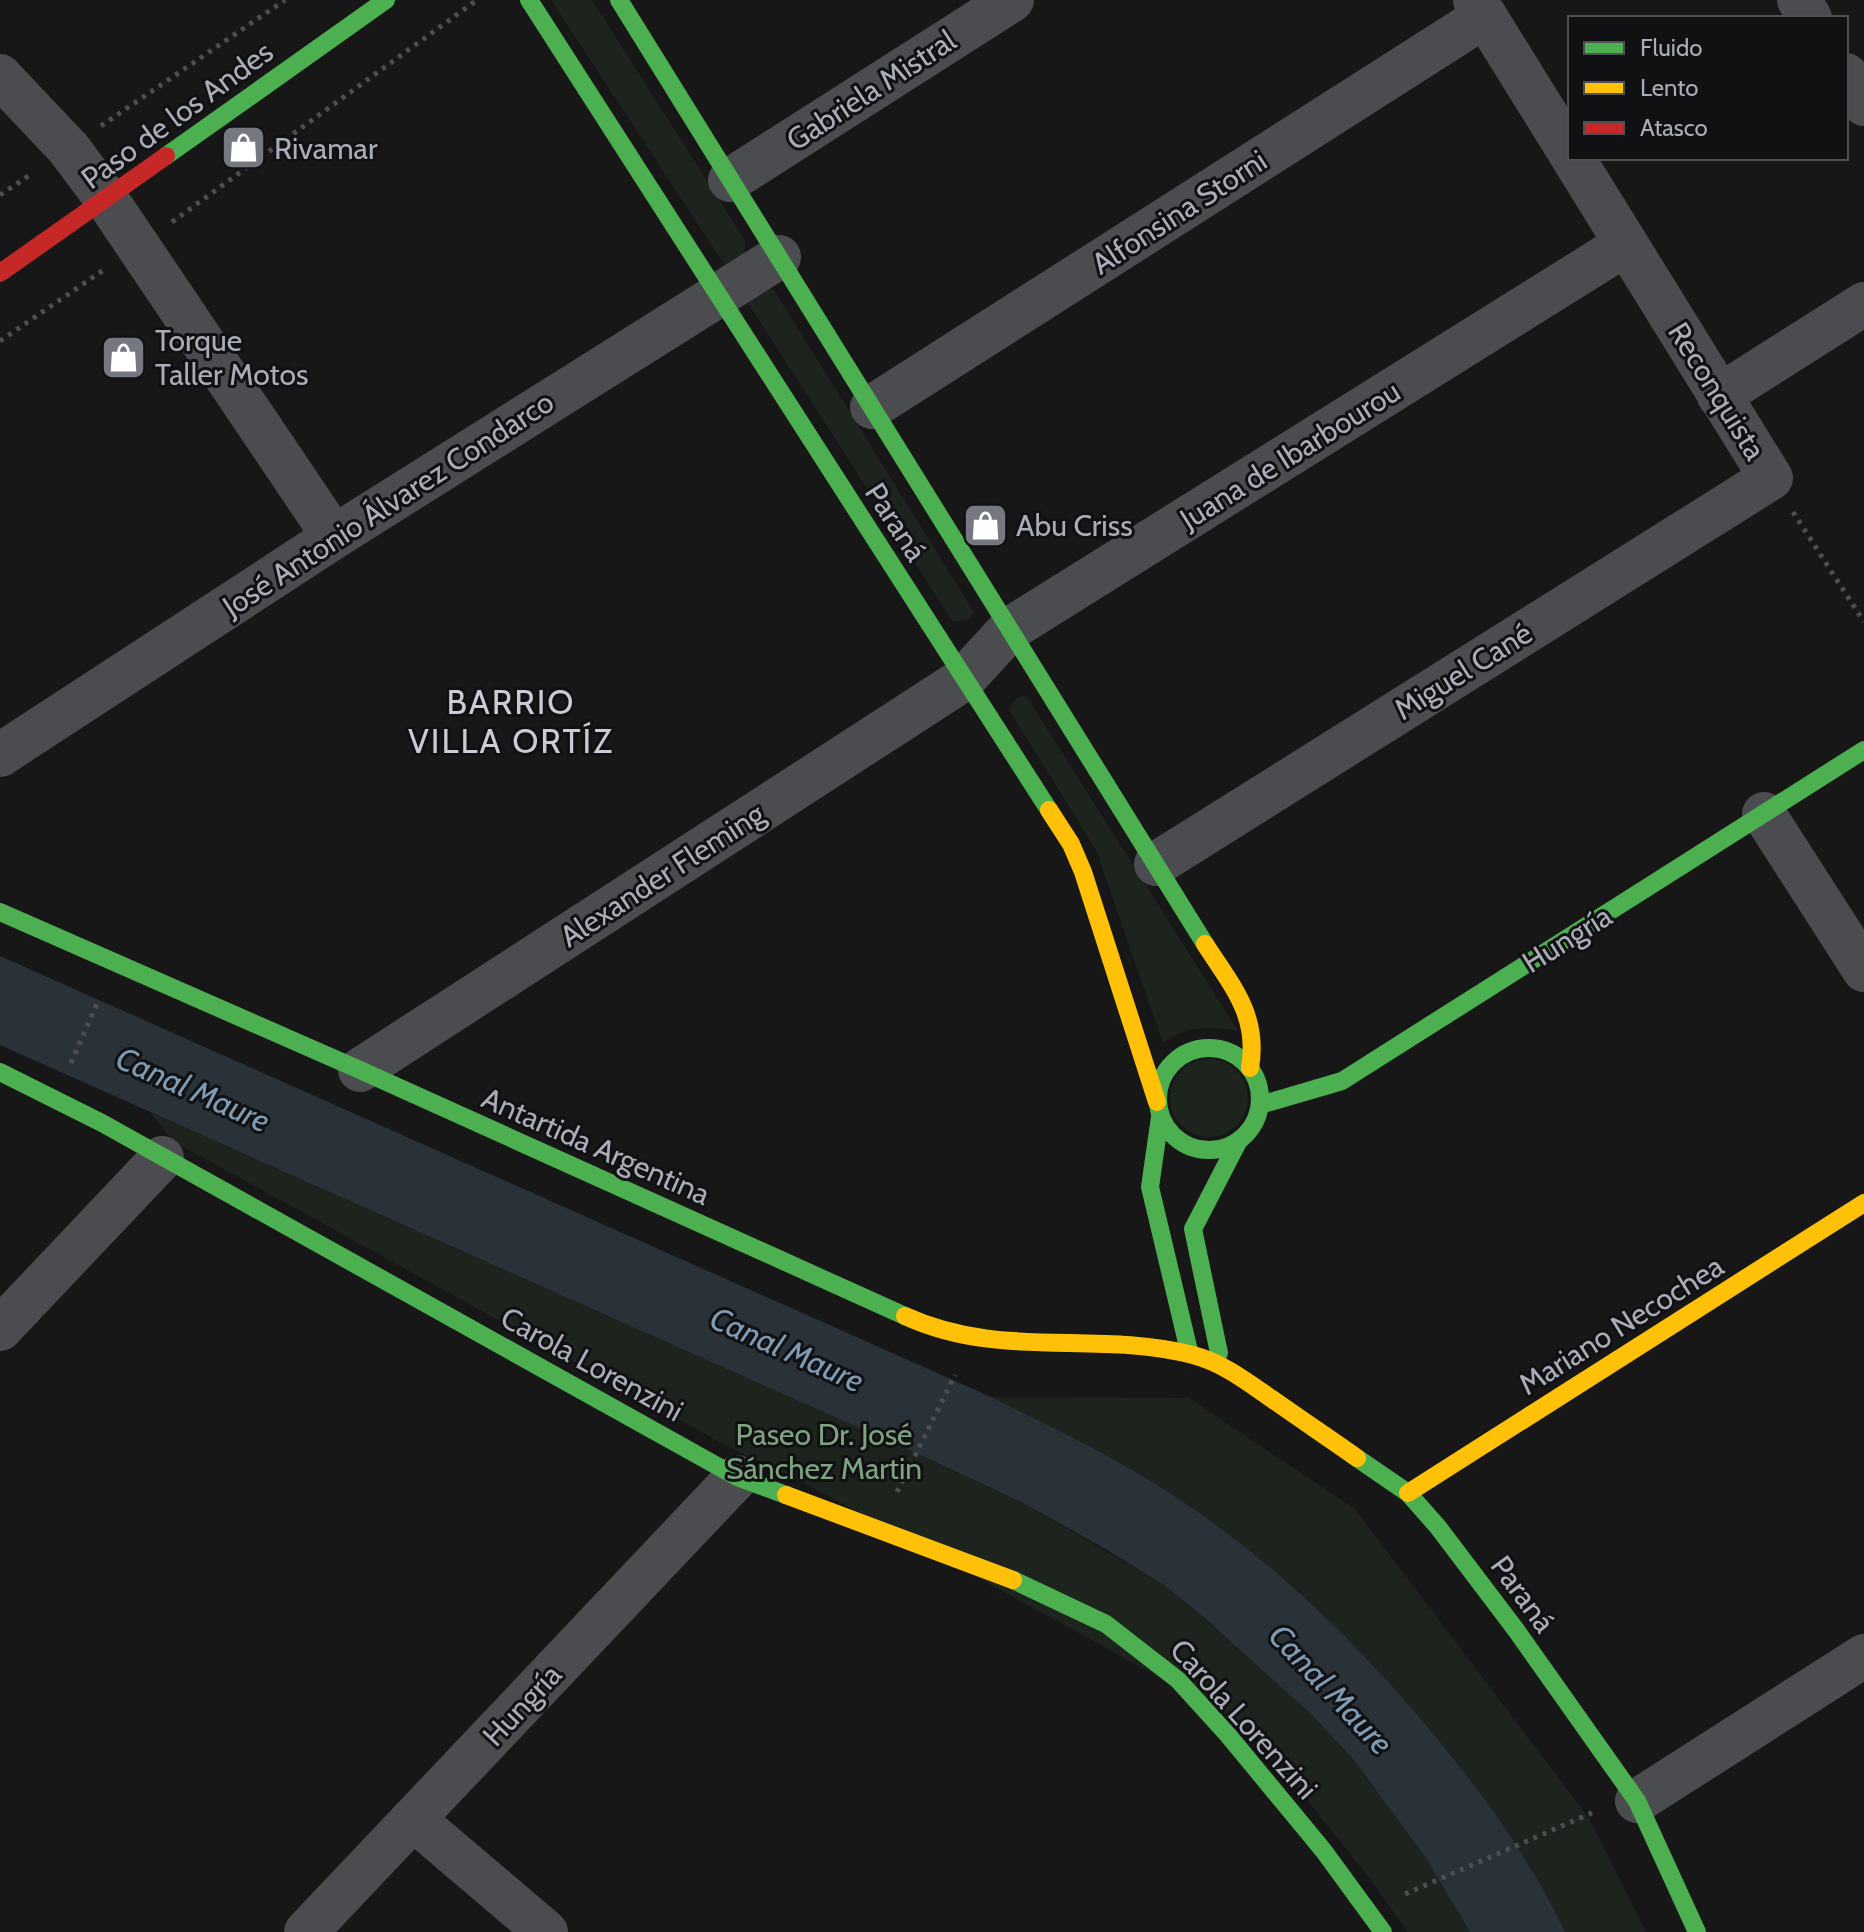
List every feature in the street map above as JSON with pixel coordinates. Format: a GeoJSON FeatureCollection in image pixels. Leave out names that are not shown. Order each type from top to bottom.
{"type":"FeatureCollection","features":[{"type":"Feature","properties":{"kind":"street","name":"Paso de los Andes"},"geometry":{"type":"LineString","coordinates":[[0,273],[386,0]]}},
{"type":"Feature","properties":{"kind":"street","name":"Paraná"},"geometry":{"type":"LineString","coordinates":[[529,0],[1078,858],[1159,1110],[1150,1187],[1189,1351],[1221,1364],[1408,1493],[1438,1527],[1516,1630],[1637,1801],[1697,1932]]}},
{"type":"Feature","properties":{"kind":"street","name":"Paraná"},"geometry":{"type":"LineString","coordinates":[[619,0],[1251,1022],[1254,1034],[1250,1068]]}},
{"type":"Feature","properties":{"kind":"street","name":"Gabriela Mistral"},"geometry":{"type":"LineString","coordinates":[[730,180],[1012,0]]}},
{"type":"Feature","properties":{"kind":"street","name":"Reconquista"},"geometry":{"type":"LineString","coordinates":[[1480,8],[1568,150]]}},
{"type":"Feature","properties":{"kind":"street","name":"Alfonsina Storni"},"geometry":{"type":"LineString","coordinates":[[872,407],[1480,8]]}},
{"type":"Feature","properties":{"kind":"street"},"geometry":{"type":"LineString","coordinates":[[1848,60],[1864,43]]}},
{"type":"Feature","properties":{"kind":"street"},"geometry":{"type":"LineString","coordinates":[[0,76],[69,149],[107,200],[334,537]]}},
{"type":"Feature","properties":{"kind":"street"},"geometry":{"type":"LineString","coordinates":[[1848,78],[1864,104]]}},
{"type":"Feature","properties":{"kind":"street","name":"Reconquista"},"geometry":{"type":"LineString","coordinates":[[1574,160],[1771,478]]}},
{"type":"Feature","properties":{"kind":"street","name":"Juana de Ibarbourou"},"geometry":{"type":"LineString","coordinates":[[964,679],[1010,629],[1626,244]]}},
{"type":"Feature","properties":{"kind":"street","name":"José Antonio Álvarez Condarco"},"geometry":{"type":"LineString","coordinates":[[0,755],[334,537],[779,257]]}},
{"type":"Feature","properties":{"kind":"street"},"geometry":{"type":"LineString","coordinates":[[1719,396],[1864,304]]}},
{"type":"Feature","properties":{"kind":"street","name":"Miguel Cané"},"geometry":{"type":"LineString","coordinates":[[1156,864],[1771,478]]}},
{"type":"Feature","properties":{"kind":"street","name":"Alexander Fleming"},"geometry":{"type":"LineString","coordinates":[[360,1070],[964,679]]}},
{"type":"Feature","properties":{"kind":"street","name":"Hungría"},"geometry":{"type":"LineString","coordinates":[[1260,1105],[1342,1081],[1864,750]]}},
{"type":"Feature","properties":{"kind":"street"},"geometry":{"type":"LineString","coordinates":[[1764,814],[1864,970]]}},
{"type":"Feature","properties":{"kind":"street","name":"Antartida Argentina"},"geometry":{"type":"LineString","coordinates":[[0,912],[360,1070],[916,1321],[944,1331],[992,1341],[1145,1345],[1189,1351]]}},
{"type":"Feature","properties":{"kind":"street"},"geometry":{"type":"LineString","coordinates":[[1221,1364],[1193,1229],[1239,1140],[1256,1118],[1260,1092],[1250,1068],[1238,1056],[1222,1049],[1206,1047],[1189,1051],[1175,1059],[1164,1072],[1159,1086],[1159,1110],[1180,1141],[1194,1148],[1210,1150],[1239,1140]]}},
{"type":"Feature","properties":{"kind":"street","name":"Carola Lorenzini"},"geometry":{"type":"LineString","coordinates":[[0,1072],[68,1104],[737,1477],[1030,1586],[1106,1624],[1178,1680],[1276,1791],[1383,1932]]}},
{"type":"Feature","properties":{"kind":"street"},"geometry":{"type":"LineString","coordinates":[[0,1329],[162,1158]]}},
{"type":"Feature","properties":{"kind":"street","name":"Mariano Necochea"},"geometry":{"type":"LineString","coordinates":[[1408,1493],[1864,1203]]}},
{"type":"Feature","properties":{"kind":"street","name":"Hungría"},"geometry":{"type":"LineString","coordinates":[[306,1932],[737,1477]]}},
{"type":"Feature","properties":{"kind":"street"},"geometry":{"type":"LineString","coordinates":[[1637,1801],[1864,1656]]}},
{"type":"Feature","properties":{"kind":"street"},"geometry":{"type":"LineString","coordinates":[[413,1819],[546,1932]]}},
{"type":"Feature","properties":{"kind":"path"},"geometry":{"type":"LineString","coordinates":[[0,195],[285,0]]}},
{"type":"Feature","properties":{"kind":"path"},"geometry":{"type":"LineString","coordinates":[[0,341],[139,246],[477,0]]}},
{"type":"Feature","properties":{"kind":"path","name":"Reconquista"},"geometry":{"type":"LineString","coordinates":[[1771,478],[1864,622]]}},
{"type":"Feature","properties":{"kind":"path"},"geometry":{"type":"LineString","coordinates":[[66,1074],[98,1000]]}},
{"type":"Feature","properties":{"kind":"path"},"geometry":{"type":"LineString","coordinates":[[916,1453],[953,1379]]}},
{"type":"Feature","properties":{"kind":"path"},"geometry":{"type":"LineString","coordinates":[[1440,1880],[1600,1809],[1637,1801]]}},
{"type":"Feature","properties":{"kind":"green space"},"geometry":{"type":"Polygon","coordinates":[[[551,0],[592,0],[744,239],[745,249],[738,261],[724,264],[551,0]]]}},
{"type":"Feature","properties":{"kind":"green space"},"geometry":{"type":"Polygon","coordinates":[[[769,288],[774,290],[974,612],[969,619],[953,622],[748,303],[749,298],[769,288]]]}},
{"type":"Feature","properties":{"kind":"green space"},"geometry":{"type":"Polygon","coordinates":[[[1027,697],[1238,1031],[1199,1028],[1163,1043],[1096,850],[1009,710],[1013,701],[1027,697]]]}},
{"type":"Feature","properties":{"kind":"green space"},"geometry":{"type":"Polygon","coordinates":[[[1209,1059],[1224,1062],[1237,1070],[1245,1083],[1248,1098],[1245,1113],[1237,1126],[1224,1134],[1209,1137],[1194,1134],[1181,1126],[1173,1113],[1170,1098],[1173,1083],[1181,1070],[1194,1062],[1209,1059]]]}},
{"type":"Feature","properties":{"kind":"green space","name":"Paseo Dr. José Sánchez Martin"},"geometry":{"type":"Polygon","coordinates":[[[150,1112],[818,1408],[1021,1502],[1164,1585],[1258,1664],[1354,1760],[1426,1858],[1470,1932],[1408,1932],[1367,1875],[1247,1725],[812,1487],[725,1445],[173,1141],[150,1112]]]}},
{"type":"Feature","properties":{"kind":"green space"},"geometry":{"type":"Polygon","coordinates":[[[991,1397],[1189,1398],[1355,1509],[1588,1817],[1646,1932],[1565,1932],[1517,1846],[1461,1768],[1390,1684],[1297,1591],[1229,1535],[1157,1485],[991,1397]]]}},
{"type":"Feature","properties":{"kind":"water","name":"Canal Maure"},"geometry":{"type":"Polygon","coordinates":[[[0,956],[991,1397],[1157,1485],[1264,1562],[1329,1621],[1390,1684],[1480,1793],[1517,1846],[1565,1932],[1470,1932],[1426,1858],[1354,1760],[1310,1713],[1164,1585],[1021,1502],[916,1453],[0,1045],[0,956]]]}},
{"type":"Feature","properties":{"kind":"traffic: fast"},"geometry":{"type":"LineString","coordinates":[[166,156],[386,0]]}},
{"type":"Feature","properties":{"kind":"traffic: fast"},"geometry":{"type":"LineString","coordinates":[[529,0],[1049,810]]}},
{"type":"Feature","properties":{"kind":"traffic: fast"},"geometry":{"type":"LineString","coordinates":[[619,0],[1205,944]]}},
{"type":"Feature","properties":{"kind":"traffic: fast"},"geometry":{"type":"LineString","coordinates":[[1260,1105],[1342,1081],[1864,750]]}},
{"type":"Feature","properties":{"kind":"traffic: fast"},"geometry":{"type":"LineString","coordinates":[[0,912],[360,1070],[905,1316]]}},
{"type":"Feature","properties":{"kind":"traffic: fast"},"geometry":{"type":"LineString","coordinates":[[1209,1048],[1229,1052],[1245,1063],[1256,1079],[1260,1099],[1256,1119],[1245,1135],[1229,1146],[1209,1150],[1189,1146],[1173,1135],[1162,1119],[1158,1099],[1162,1079],[1173,1063],[1189,1052],[1209,1048]]}},
{"type":"Feature","properties":{"kind":"traffic: fast"},"geometry":{"type":"LineString","coordinates":[[0,1072],[102,1123],[737,1477],[786,1495]]}},
{"type":"Feature","properties":{"kind":"traffic: fast"},"geometry":{"type":"LineString","coordinates":[[1160,1117],[1150,1187],[1189,1351]]}},
{"type":"Feature","properties":{"kind":"traffic: fast"},"geometry":{"type":"LineString","coordinates":[[1219,1353],[1193,1229],[1239,1140]]}},
{"type":"Feature","properties":{"kind":"traffic: fast"},"geometry":{"type":"LineString","coordinates":[[1357,1458],[1408,1493],[1438,1527],[1516,1630],[1637,1801],[1697,1932]]}},
{"type":"Feature","properties":{"kind":"traffic: fast"},"geometry":{"type":"LineString","coordinates":[[1013,1580],[1106,1624],[1178,1680],[1323,1850],[1383,1932]]}},
{"type":"Feature","properties":{"kind":"traffic: slow"},"geometry":{"type":"LineString","coordinates":[[1049,810],[1071,844],[1083,872],[1157,1102]]}},
{"type":"Feature","properties":{"kind":"traffic: slow"},"geometry":{"type":"LineString","coordinates":[[1205,944],[1247,1017],[1251,1032],[1250,1068]]}},
{"type":"Feature","properties":{"kind":"traffic: slow"},"geometry":{"type":"LineString","coordinates":[[1408,1493],[1864,1203]]}},
{"type":"Feature","properties":{"kind":"traffic: slow"},"geometry":{"type":"LineString","coordinates":[[905,1316],[977,1337],[1120,1345],[1193,1355],[1234,1373],[1357,1458]]}},
{"type":"Feature","properties":{"kind":"traffic: slow"},"geometry":{"type":"LineString","coordinates":[[786,1495],[1013,1580]]}},
{"type":"Feature","properties":{"kind":"traffic: jam"},"geometry":{"type":"LineString","coordinates":[[0,273],[166,156]]}},
{"type":"Feature","properties":{"kind":"place","name":"Rivamar"},"geometry":{"type":"Point","coordinates":[243,148]}},
{"type":"Feature","properties":{"kind":"place","name":"Torque Taller Motos"},"geometry":{"type":"Point","coordinates":[124,357]}},
{"type":"Feature","properties":{"kind":"place","name":"Abu Criss"},"geometry":{"type":"Point","coordinates":[985,525]}},
{"type":"Feature","properties":{"kind":"district","name":"BARRIO VILLA ORTÍZ"},"geometry":{"type":"Point","coordinates":[511,722]}}]}
